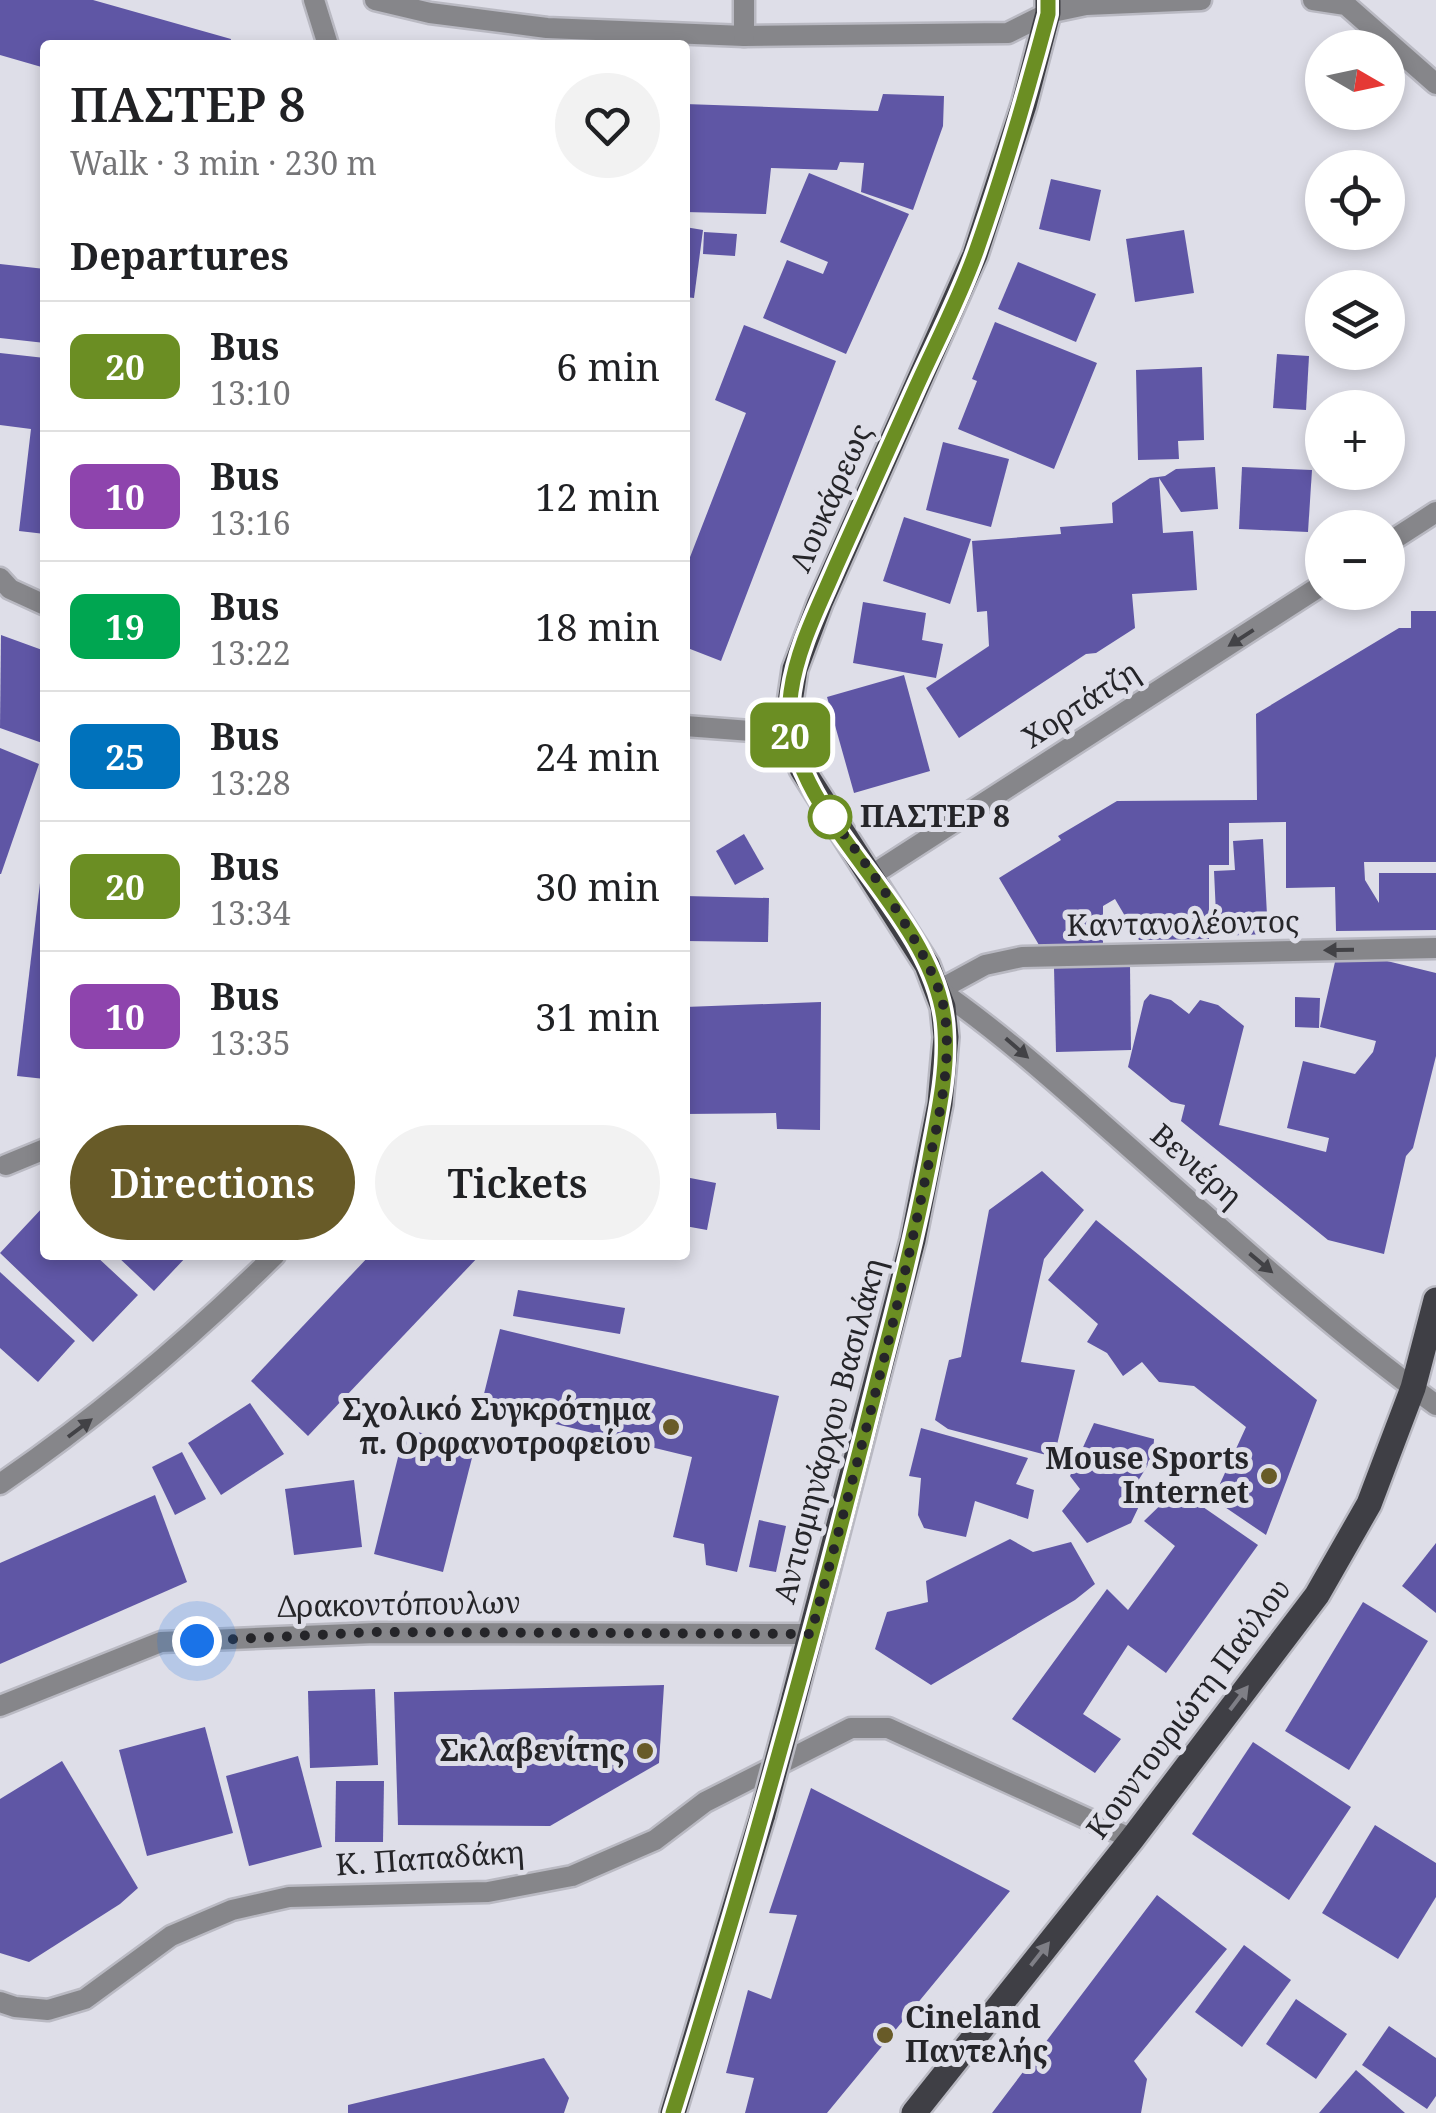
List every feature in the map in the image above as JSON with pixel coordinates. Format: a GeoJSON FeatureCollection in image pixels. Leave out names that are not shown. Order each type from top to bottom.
{"type":"FeatureCollection","features":[{"type":"Feature","properties":{"kind":"main road","name":"Λουκάρεως"},"geometry":{"type":"LineString","coordinates":[[939,990],[872,875],[830,817],[802,769],[788,716],[795,669],[820,603],[976,255],[1024,105],[1048,7]]}},
{"type":"Feature","properties":{"kind":"main road","name":"Αντισμηνάρχου Βασιλάκη"},"geometry":{"type":"LineString","coordinates":[[673,2113],[763,1814],[864,1438],[928,1167],[945,1062],[944,1006],[939,990]]}},
{"type":"Feature","properties":{"kind":"main road","name":"Κουντουριώτη Παύλου"},"geometry":{"type":"LineString","coordinates":[[914,2113],[1132,1839],[1318,1594],[1369,1504],[1413,1388],[1436,1300]]}},
{"type":"Feature","properties":{"kind":"street"},"geometry":{"type":"LineString","coordinates":[[314,0],[326,40]]}},
{"type":"Feature","properties":{"kind":"street"},"geometry":{"type":"LineString","coordinates":[[375,0],[430,13],[547,28],[744,36],[1008,33],[1048,7],[1201,0]]}},
{"type":"Feature","properties":{"kind":"street"},"geometry":{"type":"LineString","coordinates":[[744,0],[744,36]]}},
{"type":"Feature","properties":{"kind":"street"},"geometry":{"type":"LineString","coordinates":[[1313,0],[1348,2],[1436,84]]}},
{"type":"Feature","properties":{"kind":"street"},"geometry":{"type":"LineString","coordinates":[[1405,532],[1436,512]]}},
{"type":"Feature","properties":{"kind":"street"},"geometry":{"type":"LineString","coordinates":[[3,589],[40,603]]}},
{"type":"Feature","properties":{"kind":"street","name":"Χορτάτζη"},"geometry":{"type":"LineString","coordinates":[[872,875],[1305,596]]}},
{"type":"Feature","properties":{"kind":"street"},"geometry":{"type":"LineString","coordinates":[[690,726],[790,734]]}},
{"type":"Feature","properties":{"kind":"street","name":"Καντανολέοντος"},"geometry":{"type":"LineString","coordinates":[[939,990],[985,965],[1022,957],[1436,948]]}},
{"type":"Feature","properties":{"kind":"street","name":"Βενιέρη"},"geometry":{"type":"LineString","coordinates":[[939,990],[990,1024],[1250,1255],[1436,1405]]}},
{"type":"Feature","properties":{"kind":"street"},"geometry":{"type":"LineString","coordinates":[[6,1165],[40,1151]]}},
{"type":"Feature","properties":{"kind":"street"},"geometry":{"type":"LineString","coordinates":[[0,1484],[79,1430],[186,1341],[270,1260]]}},
{"type":"Feature","properties":{"kind":"street","name":"Δρακοντόπουλων"},"geometry":{"type":"LineString","coordinates":[[0,1706],[161,1642],[375,1632],[811,1634]]}},
{"type":"Feature","properties":{"kind":"street","name":"Κ. Παπαδάκη"},"geometry":{"type":"LineString","coordinates":[[0,2002],[48,2010],[84,1999],[172,1936],[232,1910],[289,1897],[488,1892],[572,1876],[655,1840],[705,1802],[851,1728],[888,1728],[1132,1839]]}},
{"type":"Feature","properties":{"kind":"building"},"geometry":{"type":"Polygon","coordinates":[[[0,0],[93,0],[231,39],[40,40],[40,67],[0,55],[0,0]]]}},
{"type":"Feature","properties":{"kind":"building"},"geometry":{"type":"Polygon","coordinates":[[[883,94],[944,96],[943,126],[913,210],[861,192],[864,163],[840,162],[837,170],[771,168],[766,214],[690,212],[690,104],[878,111],[883,94]]]}},
{"type":"Feature","properties":{"kind":"building"},"geometry":{"type":"Polygon","coordinates":[[[809,173],[909,214],[846,354],[763,318],[787,260],[823,274],[828,262],[780,242],[809,173]]]}},
{"type":"Feature","properties":{"kind":"building"},"geometry":{"type":"Polygon","coordinates":[[[1051,179],[1101,190],[1090,241],[1039,229],[1051,179]]]}},
{"type":"Feature","properties":{"kind":"building"},"geometry":{"type":"Polygon","coordinates":[[[690,228],[703,230],[694,298],[690,298],[690,228]]]}},
{"type":"Feature","properties":{"kind":"building"},"geometry":{"type":"Polygon","coordinates":[[[1184,230],[1194,293],[1135,302],[1126,239],[1184,230]]]}},
{"type":"Feature","properties":{"kind":"building"},"geometry":{"type":"Polygon","coordinates":[[[704,232],[737,234],[735,256],[703,254],[704,232]]]}},
{"type":"Feature","properties":{"kind":"building"},"geometry":{"type":"Polygon","coordinates":[[[1018,262],[1096,294],[1076,342],[998,309],[1018,262]]]}},
{"type":"Feature","properties":{"kind":"building"},"geometry":{"type":"Polygon","coordinates":[[[0,264],[40,268],[40,342],[0,338],[0,264]]]}},
{"type":"Feature","properties":{"kind":"building"},"geometry":{"type":"Polygon","coordinates":[[[995,322],[1097,363],[1054,469],[958,429],[977,381],[972,379],[995,322]]]}},
{"type":"Feature","properties":{"kind":"building"},"geometry":{"type":"Polygon","coordinates":[[[744,325],[836,361],[721,661],[690,649],[690,557],[746,413],[715,400],[744,325]]]}},
{"type":"Feature","properties":{"kind":"building"},"geometry":{"type":"Polygon","coordinates":[[[0,353],[40,357],[40,533],[19,531],[31,429],[0,425],[0,353]]]}},
{"type":"Feature","properties":{"kind":"building"},"geometry":{"type":"Polygon","coordinates":[[[1277,354],[1305,356],[1305,370],[1308,370],[1305,410],[1273,408],[1277,354]]]}},
{"type":"Feature","properties":{"kind":"building"},"geometry":{"type":"Polygon","coordinates":[[[1202,367],[1204,440],[1178,441],[1179,459],[1138,460],[1136,370],[1202,367]]]}},
{"type":"Feature","properties":{"kind":"building"},"geometry":{"type":"Polygon","coordinates":[[[943,442],[1009,459],[991,527],[926,510],[943,442]]]}},
{"type":"Feature","properties":{"kind":"building"},"geometry":{"type":"Polygon","coordinates":[[[1215,467],[1218,509],[1181,512],[1159,478],[1163,533],[1193,531],[1197,590],[1132,594],[1135,628],[1096,653],[1086,654],[959,738],[926,688],[989,646],[987,611],[977,612],[972,541],[1061,534],[1060,527],[1113,523],[1112,503],[1150,478],[1165,476],[1176,469],[1215,467]]]}},
{"type":"Feature","properties":{"kind":"building"},"geometry":{"type":"Polygon","coordinates":[[[1242,467],[1305,470],[1305,490],[1311,490],[1305,532],[1239,529],[1242,467]]]}},
{"type":"Feature","properties":{"kind":"building"},"geometry":{"type":"Polygon","coordinates":[[[904,517],[971,539],[950,604],[883,581],[904,517]]]}},
{"type":"Feature","properties":{"kind":"building"},"geometry":{"type":"Polygon","coordinates":[[[863,602],[926,613],[922,640],[943,644],[936,678],[853,663],[863,602]]]}},
{"type":"Feature","properties":{"kind":"building"},"geometry":{"type":"Polygon","coordinates":[[[1411,611],[1436,611],[1436,862],[1364,862],[1365,880],[1379,903],[1379,873],[1436,873],[1436,930],[1336,931],[1335,887],[1286,888],[1286,822],[1229,823],[1229,865],[1209,865],[1209,939],[1139,940],[1115,899],[1103,906],[1103,945],[1039,945],[999,878],[1117,801],[1257,800],[1256,714],[1399,628],[1411,628],[1411,611]]]}},
{"type":"Feature","properties":{"kind":"building"},"geometry":{"type":"Polygon","coordinates":[[[1,635],[40,649],[40,742],[0,728],[1,635]]]}},
{"type":"Feature","properties":{"kind":"building"},"geometry":{"type":"Polygon","coordinates":[[[904,675],[930,771],[854,793],[827,697],[904,675]]]}},
{"type":"Feature","properties":{"kind":"building"},"geometry":{"type":"Polygon","coordinates":[[[0,748],[39,764],[1,874],[0,874],[0,748]]]}},
{"type":"Feature","properties":{"kind":"building"},"geometry":{"type":"Polygon","coordinates":[[[744,834],[764,869],[735,885],[716,851],[744,834]]]}},
{"type":"Feature","properties":{"kind":"building"},"geometry":{"type":"Polygon","coordinates":[[[1263,839],[1268,934],[1217,936],[1214,871],[1235,870],[1233,841],[1263,839]]]}},
{"type":"Feature","properties":{"kind":"building"},"geometry":{"type":"Polygon","coordinates":[[[40,883],[40,1078],[17,1076],[40,883]]]}},
{"type":"Feature","properties":{"kind":"building"},"geometry":{"type":"Polygon","coordinates":[[[690,896],[769,898],[768,942],[690,941],[690,896]]]}},
{"type":"Feature","properties":{"kind":"building"},"geometry":{"type":"Polygon","coordinates":[[[1338,949],[1436,973],[1436,1056],[1413,1148],[1406,1156],[1384,1254],[1328,1240],[1181,1121],[1185,1105],[1171,1102],[1128,1067],[1144,1001],[1150,994],[1171,1000],[1189,1014],[1200,1000],[1218,1005],[1244,1026],[1219,1125],[1326,1152],[1329,1138],[1287,1128],[1303,1061],[1355,1074],[1373,1052],[1376,1041],[1320,1027],[1338,949]]]}},
{"type":"Feature","properties":{"kind":"building"},"geometry":{"type":"Polygon","coordinates":[[[1130,966],[1131,1050],[1056,1052],[1054,967],[1130,966]]]}},
{"type":"Feature","properties":{"kind":"building"},"geometry":{"type":"Polygon","coordinates":[[[1295,997],[1320,998],[1319,1028],[1295,1027],[1295,997]]]}},
{"type":"Feature","properties":{"kind":"building"},"geometry":{"type":"Polygon","coordinates":[[[821,1002],[820,1130],[777,1129],[776,1113],[690,1114],[690,1007],[821,1002]]]}},
{"type":"Feature","properties":{"kind":"building"},"geometry":{"type":"Polygon","coordinates":[[[1042,1171],[1084,1210],[1044,1259],[1021,1362],[1075,1370],[1054,1457],[948,1429],[935,1420],[949,1360],[961,1357],[989,1210],[1042,1171]]]}},
{"type":"Feature","properties":{"kind":"building"},"geometry":{"type":"Polygon","coordinates":[[[690,1178],[716,1183],[707,1230],[690,1227],[690,1178]]]}},
{"type":"Feature","properties":{"kind":"building"},"geometry":{"type":"Polygon","coordinates":[[[40,1210],[40,1260],[100,1260],[138,1295],[93,1342],[0,1253],[40,1210]]]}},
{"type":"Feature","properties":{"kind":"building"},"geometry":{"type":"Polygon","coordinates":[[[1096,1220],[1317,1400],[1266,1535],[1213,1499],[1246,1427],[1194,1386],[1159,1382],[1142,1362],[1123,1376],[1107,1353],[1087,1342],[1098,1324],[1048,1280],[1096,1220]]]}},
{"type":"Feature","properties":{"kind":"building"},"geometry":{"type":"Polygon","coordinates":[[[121,1260],[183,1260],[154,1291],[121,1260]]]}},
{"type":"Feature","properties":{"kind":"building"},"geometry":{"type":"Polygon","coordinates":[[[365,1260],[475,1260],[308,1436],[251,1381],[365,1260]]]}},
{"type":"Feature","properties":{"kind":"building"},"geometry":{"type":"Polygon","coordinates":[[[0,1272],[75,1341],[38,1382],[0,1348],[0,1272]]]}},
{"type":"Feature","properties":{"kind":"building"},"geometry":{"type":"Polygon","coordinates":[[[518,1290],[625,1308],[620,1334],[513,1316],[518,1290]]]}},
{"type":"Feature","properties":{"kind":"building"},"geometry":{"type":"Polygon","coordinates":[[[500,1329],[779,1396],[737,1572],[706,1565],[704,1544],[673,1537],[692,1457],[481,1406],[500,1329]]]}},
{"type":"Feature","properties":{"kind":"building"},"geometry":{"type":"Polygon","coordinates":[[[250,1403],[284,1454],[221,1495],[188,1443],[250,1403]]]}},
{"type":"Feature","properties":{"kind":"building"},"geometry":{"type":"Polygon","coordinates":[[[1094,1423],[1154,1439],[1153,1457],[1136,1484],[1142,1500],[1131,1523],[1087,1543],[1062,1511],[1080,1489],[1070,1476],[1094,1423]]]}},
{"type":"Feature","properties":{"kind":"building"},"geometry":{"type":"Polygon","coordinates":[[[921,1428],[1028,1458],[1016,1484],[1034,1490],[1028,1519],[975,1501],[966,1537],[924,1528],[918,1515],[921,1478],[909,1476],[921,1428]]]}},
{"type":"Feature","properties":{"kind":"building"},"geometry":{"type":"Polygon","coordinates":[[[405,1429],[475,1446],[443,1572],[374,1554],[405,1429]]]}},
{"type":"Feature","properties":{"kind":"building"},"geometry":{"type":"Polygon","coordinates":[[[182,1452],[206,1499],[175,1515],[152,1467],[182,1452]]]}},
{"type":"Feature","properties":{"kind":"building"},"geometry":{"type":"Polygon","coordinates":[[[354,1480],[362,1547],[294,1555],[285,1489],[354,1480]]]}},
{"type":"Feature","properties":{"kind":"building"},"geometry":{"type":"Polygon","coordinates":[[[1177,1489],[1258,1545],[1166,1673],[1128,1645],[1083,1714],[1121,1739],[1095,1773],[1012,1719],[1107,1589],[1128,1610],[1175,1546],[1144,1521],[1177,1489]]]}},
{"type":"Feature","properties":{"kind":"building"},"geometry":{"type":"Polygon","coordinates":[[[155,1495],[187,1582],[0,1664],[0,1563],[155,1495]]]}},
{"type":"Feature","properties":{"kind":"building"},"geometry":{"type":"Polygon","coordinates":[[[759,1520],[786,1526],[776,1572],[749,1567],[759,1520]]]}},
{"type":"Feature","properties":{"kind":"building"},"geometry":{"type":"Polygon","coordinates":[[[1010,1539],[1033,1552],[1071,1542],[1095,1584],[1075,1600],[931,1685],[875,1649],[887,1612],[928,1602],[926,1581],[1010,1539]]]}},
{"type":"Feature","properties":{"kind":"building"},"geometry":{"type":"Polygon","coordinates":[[[1436,1543],[1436,1613],[1402,1586],[1436,1543]]]}},
{"type":"Feature","properties":{"kind":"building"},"geometry":{"type":"Polygon","coordinates":[[[1363,1602],[1428,1641],[1349,1770],[1285,1731],[1363,1602]]]}},
{"type":"Feature","properties":{"kind":"building"},"geometry":{"type":"Polygon","coordinates":[[[664,1685],[659,1763],[550,1826],[398,1825],[394,1692],[664,1685]]]}},
{"type":"Feature","properties":{"kind":"building"},"geometry":{"type":"Polygon","coordinates":[[[375,1689],[378,1765],[310,1768],[308,1691],[375,1689]]]}},
{"type":"Feature","properties":{"kind":"building"},"geometry":{"type":"Polygon","coordinates":[[[205,1727],[233,1833],[147,1856],[119,1750],[205,1727]]]}},
{"type":"Feature","properties":{"kind":"building"},"geometry":{"type":"Polygon","coordinates":[[[1253,1742],[1351,1807],[1289,1900],[1192,1834],[1253,1742]]]}},
{"type":"Feature","properties":{"kind":"building"},"geometry":{"type":"Polygon","coordinates":[[[298,1756],[322,1847],[249,1866],[226,1776],[298,1756]]]}},
{"type":"Feature","properties":{"kind":"building"},"geometry":{"type":"Polygon","coordinates":[[[62,1761],[138,1888],[120,1904],[29,1962],[0,1953],[0,1799],[62,1761]]]}},
{"type":"Feature","properties":{"kind":"building"},"geometry":{"type":"Polygon","coordinates":[[[336,1781],[384,1781],[383,1842],[335,1842],[336,1781]]]}},
{"type":"Feature","properties":{"kind":"building"},"geometry":{"type":"Polygon","coordinates":[[[811,1788],[1010,1891],[827,2113],[745,2113],[754,2078],[726,2073],[748,1990],[771,1999],[797,1915],[769,1913],[811,1788]]]}},
{"type":"Feature","properties":{"kind":"building"},"geometry":{"type":"Polygon","coordinates":[[[1375,1825],[1436,1863],[1436,1897],[1398,1959],[1322,1913],[1375,1825]]]}},
{"type":"Feature","properties":{"kind":"building"},"geometry":{"type":"Polygon","coordinates":[[[1157,1895],[1227,1949],[1134,2061],[1147,2079],[1141,2113],[992,2113],[1157,1895]]]}},
{"type":"Feature","properties":{"kind":"building"},"geometry":{"type":"Polygon","coordinates":[[[1244,1945],[1291,1980],[1242,2047],[1195,2012],[1244,1945]]]}},
{"type":"Feature","properties":{"kind":"building"},"geometry":{"type":"Polygon","coordinates":[[[1296,1999],[1347,2034],[1316,2079],[1266,2044],[1296,1999]]]}},
{"type":"Feature","properties":{"kind":"building"},"geometry":{"type":"Polygon","coordinates":[[[1389,2026],[1436,2058],[1436,2096],[1427,2109],[1362,2065],[1389,2026]]]}},
{"type":"Feature","properties":{"kind":"building"},"geometry":{"type":"Polygon","coordinates":[[[544,2058],[569,2098],[564,2113],[348,2113],[348,2105],[544,2058]]]}},
{"type":"Feature","properties":{"kind":"building"},"geometry":{"type":"Polygon","coordinates":[[[1356,2070],[1405,2113],[1319,2113],[1356,2070]]]}},
{"type":"Feature","properties":{"kind":"bus line","name":"20"},"geometry":{"type":"LineString","coordinates":[[673,2113],[763,1814],[864,1438],[913,1240],[945,1062],[944,1006],[939,990],[890,902],[830,817],[802,769],[790,734],[790,692],[820,603],[976,255],[1024,105],[1048,14],[1048,0]]}},
{"type":"Feature","properties":{"kind":"place","name":"ΠΑΣΤΕΡ 8"},"geometry":{"type":"Point","coordinates":[830,817]}},
{"type":"Feature","properties":{"kind":"place","name":"Σχολικό Συγκρότημα π. Ορφανοτροφείου"},"geometry":{"type":"Point","coordinates":[671,1427]}},
{"type":"Feature","properties":{"kind":"place","name":"Mouse Sports Internet"},"geometry":{"type":"Point","coordinates":[1269,1476]}},
{"type":"Feature","properties":{"kind":"place","name":"Σκλαβενίτης"},"geometry":{"type":"Point","coordinates":[645,1751]}},
{"type":"Feature","properties":{"kind":"place","name":"Cineland Παντελής"},"geometry":{"type":"Point","coordinates":[885,2035]}},
{"type":"Feature","properties":{"kind":"route"},"geometry":{"type":"LineString","coordinates":[[197,1641],[375,1632],[811,1634],[913,1240],[940,1104],[946,1037],[944,1006],[927,965],[890,902],[830,817]]}}]}
